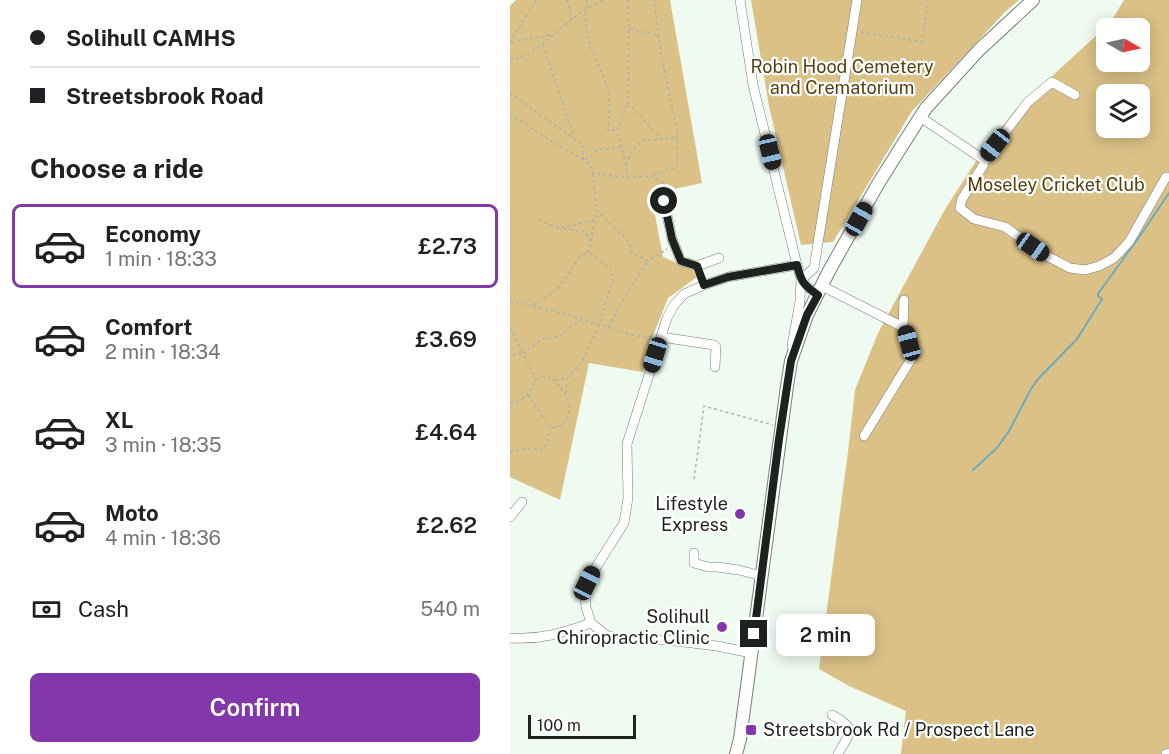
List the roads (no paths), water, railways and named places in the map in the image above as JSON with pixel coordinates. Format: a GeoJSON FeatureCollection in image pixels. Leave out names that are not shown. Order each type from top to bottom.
{"type":"FeatureCollection","features":[{"type":"Feature","properties":{"kind":"main road"},"geometry":{"type":"LineString","coordinates":[[739,754],[780,427],[791,361],[807,315],[878,184],[926,108],[979,50],[1033,0]]}},
{"type":"Feature","properties":{"kind":"street"},"geometry":{"type":"LineString","coordinates":[[740,0],[753,85],[801,280],[791,361]]}},
{"type":"Feature","properties":{"kind":"street"},"geometry":{"type":"LineString","coordinates":[[822,286],[814,268],[856,0]]}},
{"type":"Feature","properties":{"kind":"street"},"geometry":{"type":"LineString","coordinates":[[1075,95],[1052,82],[1028,102],[984,160],[984,164],[962,199],[960,208],[974,219],[1005,227],[1047,256],[1070,268],[1086,270],[1114,258],[1129,242],[1166,177]]}},
{"type":"Feature","properties":{"kind":"street"},"geometry":{"type":"LineString","coordinates":[[920,117],[984,160]]}},
{"type":"Feature","properties":{"kind":"street"},"geometry":{"type":"LineString","coordinates":[[664,201],[672,239],[681,261],[697,266],[718,258]]}},
{"type":"Feature","properties":{"kind":"street"},"geometry":{"type":"LineString","coordinates":[[752,653],[667,640],[624,640],[603,633],[591,623],[586,607],[586,589],[593,572],[624,523],[628,498],[627,444],[667,318],[674,305],[684,294],[728,277],[797,265]]}},
{"type":"Feature","properties":{"kind":"street"},"geometry":{"type":"LineString","coordinates":[[697,266],[704,285]]}},
{"type":"Feature","properties":{"kind":"street"},"geometry":{"type":"LineString","coordinates":[[801,280],[814,268]]}},
{"type":"Feature","properties":{"kind":"street"},"geometry":{"type":"LineString","coordinates":[[801,280],[805,286],[822,286],[903,327]]}},
{"type":"Feature","properties":{"kind":"street"},"geometry":{"type":"LineString","coordinates":[[864,436],[913,356],[903,327],[904,300]]}},
{"type":"Feature","properties":{"kind":"street"},"geometry":{"type":"LineString","coordinates":[[661,337],[714,345],[716,347],[715,367]]}},
{"type":"Feature","properties":{"kind":"street"},"geometry":{"type":"LineString","coordinates":[[510,517],[522,502]]}},
{"type":"Feature","properties":{"kind":"street"},"geometry":{"type":"LineString","coordinates":[[694,553],[689,565],[739,570],[762,576]]}},
{"type":"Feature","properties":{"kind":"street"},"geometry":{"type":"LineString","coordinates":[[510,638],[541,638],[591,623]]}},
{"type":"Feature","properties":{"kind":"street"},"geometry":{"type":"LineString","coordinates":[[832,715],[845,722],[849,730],[838,754]]}},
{"type":"Feature","properties":{"kind":"waterway"},"geometry":{"type":"LineString","coordinates":[[973,470],[997,448],[1038,379],[1077,339],[1102,299],[1098,294],[1169,193]]}},
{"type":"Feature","properties":{"kind":"place","name":"Lifestyle Express"},"geometry":{"type":"Point","coordinates":[740,514]}},
{"type":"Feature","properties":{"kind":"place","name":"Solihull Chiropractic Clinic"},"geometry":{"type":"Point","coordinates":[722,627]}},
{"type":"Feature","properties":{"kind":"place","name":"Streetsbrook Rd / Prospect Lane"},"geometry":{"type":"Point","coordinates":[751,730]}},
{"type":"Feature","properties":{"kind":"park label","name":"Robin Hood Cemetery and Crematorium"},"geometry":{"type":"Point","coordinates":[842,77]}},
{"type":"Feature","properties":{"kind":"park label","name":"Moseley Cricket Club"},"geometry":{"type":"Point","coordinates":[1056,185]}}]}
